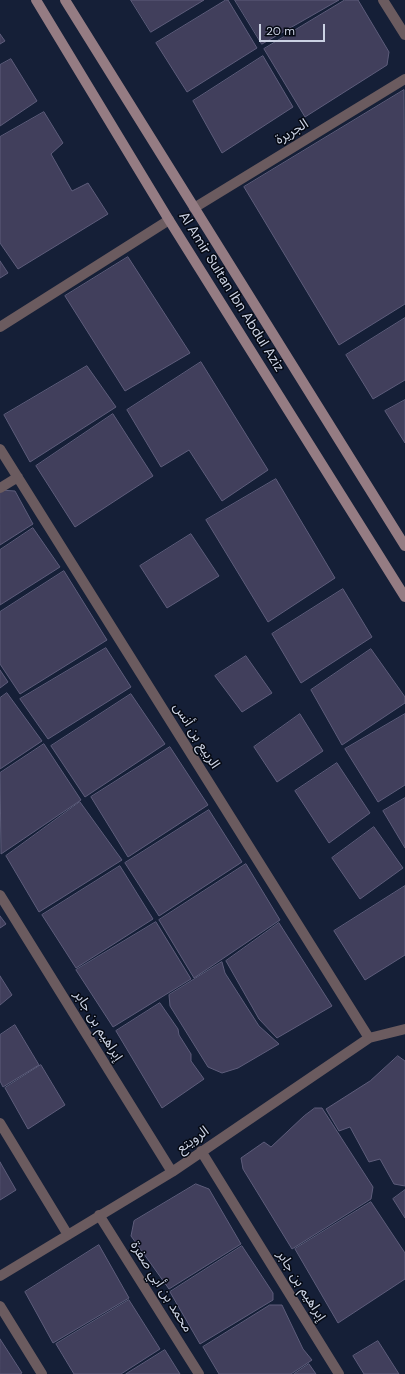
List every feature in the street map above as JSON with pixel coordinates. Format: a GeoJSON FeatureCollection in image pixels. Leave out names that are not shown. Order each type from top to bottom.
{"type":"FeatureCollection","features":[{"type":"Feature","properties":{"kind":"street","name":"Al Amir Sultan Ibn Abdul Aziz"},"geometry":{"type":"LineString","coordinates":[[36,0],[169,220],[405,597]]}},
{"type":"Feature","properties":{"kind":"street","name":"Al Amir Sultan Ibn Abdul Aziz"},"geometry":{"type":"LineString","coordinates":[[65,0],[405,546]]}},
{"type":"Feature","properties":{"kind":"street"},"geometry":{"type":"LineString","coordinates":[[383,0],[405,35]]}},
{"type":"Feature","properties":{"kind":"street","name":"الجريرة"},"geometry":{"type":"LineString","coordinates":[[194,208],[405,79]]}},
{"type":"Feature","properties":{"kind":"street"},"geometry":{"type":"LineString","coordinates":[[0,327],[169,220]]}},
{"type":"Feature","properties":{"kind":"street","name":"الربيع بن أنس"},"geometry":{"type":"LineString","coordinates":[[0,449],[368,1038]]}},
{"type":"Feature","properties":{"kind":"street"},"geometry":{"type":"LineString","coordinates":[[0,488],[18,477]]}},
{"type":"Feature","properties":{"kind":"street","name":"إبراهيم بن جابر"},"geometry":{"type":"LineString","coordinates":[[0,895],[172,1172]]}},
{"type":"Feature","properties":{"kind":"street","name":"الرويتع"},"geometry":{"type":"LineString","coordinates":[[0,1276],[172,1172],[201,1150],[368,1038],[404,1030]]}},
{"type":"Feature","properties":{"kind":"street"},"geometry":{"type":"LineString","coordinates":[[0,1123],[68,1235]]}},
{"type":"Feature","properties":{"kind":"street","name":"إبراهيم بن جابر"},"geometry":{"type":"LineString","coordinates":[[201,1150],[339,1374]]}},
{"type":"Feature","properties":{"kind":"street","name":"محمد بن أبي صفرة"},"geometry":{"type":"LineString","coordinates":[[100,1215],[199,1374]]}},
{"type":"Feature","properties":{"kind":"street"},"geometry":{"type":"LineString","coordinates":[[0,1306],[42,1374]]}},
{"type":"Feature","properties":{"kind":"building"},"geometry":{"type":"Polygon","coordinates":[[[131,0],[204,0],[151,32],[131,0]]]}},
{"type":"Feature","properties":{"kind":"building"},"geometry":{"type":"Polygon","coordinates":[[[228,0],[257,48],[187,92],[156,43],[228,0]]]}},
{"type":"Feature","properties":{"kind":"building"},"geometry":{"type":"Polygon","coordinates":[[[235,0],[339,0],[262,44],[235,0]]]}},
{"type":"Feature","properties":{"kind":"building"},"geometry":{"type":"Polygon","coordinates":[[[345,0],[358,0],[389,52],[387,65],[305,117],[264,49],[345,0]]]}},
{"type":"Feature","properties":{"kind":"building"},"geometry":{"type":"Polygon","coordinates":[[[0,34],[5,41],[0,44],[0,34]]]}},
{"type":"Feature","properties":{"kind":"building"},"geometry":{"type":"Polygon","coordinates":[[[263,56],[293,107],[222,153],[193,101],[263,56]]]}},
{"type":"Feature","properties":{"kind":"building"},"geometry":{"type":"Polygon","coordinates":[[[11,59],[37,101],[0,126],[0,65],[11,59]]]}},
{"type":"Feature","properties":{"kind":"building"},"geometry":{"type":"Polygon","coordinates":[[[404,90],[405,304],[339,345],[244,187],[404,90]]]}},
{"type":"Feature","properties":{"kind":"building"},"geometry":{"type":"Polygon","coordinates":[[[44,112],[63,143],[51,154],[72,191],[88,183],[108,214],[18,269],[0,243],[0,137],[44,112]]]}},
{"type":"Feature","properties":{"kind":"building"},"geometry":{"type":"Polygon","coordinates":[[[128,257],[190,353],[125,391],[65,296],[128,257]]]}},
{"type":"Feature","properties":{"kind":"building"},"geometry":{"type":"Polygon","coordinates":[[[0,261],[8,273],[0,278],[0,261]]]}},
{"type":"Feature","properties":{"kind":"building"},"geometry":{"type":"Polygon","coordinates":[[[405,318],[405,380],[373,399],[346,355],[405,318]]]}},
{"type":"Feature","properties":{"kind":"building"},"geometry":{"type":"Polygon","coordinates":[[[201,362],[268,470],[222,501],[189,450],[161,467],[127,410],[201,362]]]}},
{"type":"Feature","properties":{"kind":"building"},"geometry":{"type":"Polygon","coordinates":[[[87,366],[116,407],[30,462],[4,415],[87,366]]]}},
{"type":"Feature","properties":{"kind":"building"},"geometry":{"type":"Polygon","coordinates":[[[405,400],[405,443],[385,411],[405,400]]]}},
{"type":"Feature","properties":{"kind":"building"},"geometry":{"type":"Polygon","coordinates":[[[113,414],[153,476],[75,527],[36,466],[113,414]]]}},
{"type":"Feature","properties":{"kind":"building"},"geometry":{"type":"Polygon","coordinates":[[[276,479],[335,578],[268,622],[206,520],[276,479]]]}},
{"type":"Feature","properties":{"kind":"building"},"geometry":{"type":"Polygon","coordinates":[[[0,490],[15,491],[33,524],[0,545],[0,490]]]}},
{"type":"Feature","properties":{"kind":"building"},"geometry":{"type":"Polygon","coordinates":[[[33,528],[60,567],[0,605],[0,550],[33,528]]]}},
{"type":"Feature","properties":{"kind":"building"},"geometry":{"type":"Polygon","coordinates":[[[191,534],[219,576],[167,608],[140,566],[191,534]]]}},
{"type":"Feature","properties":{"kind":"building"},"geometry":{"type":"Polygon","coordinates":[[[64,571],[107,640],[20,694],[0,664],[0,612],[64,571]]]}},
{"type":"Feature","properties":{"kind":"building"},"geometry":{"type":"Polygon","coordinates":[[[343,589],[372,637],[301,683],[272,634],[343,589]]]}},
{"type":"Feature","properties":{"kind":"building"},"geometry":{"type":"Polygon","coordinates":[[[106,648],[131,687],[48,739],[20,699],[106,648]]]}},
{"type":"Feature","properties":{"kind":"building"},"geometry":{"type":"Polygon","coordinates":[[[371,649],[405,697],[405,703],[342,745],[311,690],[371,649]]]}},
{"type":"Feature","properties":{"kind":"building"},"geometry":{"type":"Polygon","coordinates":[[[246,656],[272,693],[242,712],[215,676],[246,656]]]}},
{"type":"Feature","properties":{"kind":"building"},"geometry":{"type":"Polygon","coordinates":[[[0,670],[8,682],[0,688],[0,670]]]}},
{"type":"Feature","properties":{"kind":"building"},"geometry":{"type":"Polygon","coordinates":[[[7,693],[42,741],[0,769],[0,698],[7,693]]]}},
{"type":"Feature","properties":{"kind":"building"},"geometry":{"type":"Polygon","coordinates":[[[131,694],[165,744],[85,797],[51,746],[131,694]]]}},
{"type":"Feature","properties":{"kind":"building"},"geometry":{"type":"Polygon","coordinates":[[[300,714],[323,751],[277,782],[254,747],[300,714]]]}},
{"type":"Feature","properties":{"kind":"building"},"geometry":{"type":"Polygon","coordinates":[[[405,714],[405,785],[378,802],[345,749],[405,714]]]}},
{"type":"Feature","properties":{"kind":"building"},"geometry":{"type":"Polygon","coordinates":[[[44,744],[81,800],[1,854],[0,773],[44,744]]]}},
{"type":"Feature","properties":{"kind":"building"},"geometry":{"type":"Polygon","coordinates":[[[170,747],[208,805],[128,857],[91,797],[170,747]]]}},
{"type":"Feature","properties":{"kind":"building"},"geometry":{"type":"Polygon","coordinates":[[[337,763],[370,813],[329,843],[295,791],[337,763]]]}},
{"type":"Feature","properties":{"kind":"building"},"geometry":{"type":"Polygon","coordinates":[[[405,798],[405,848],[383,811],[405,798]]]}},
{"type":"Feature","properties":{"kind":"building"},"geometry":{"type":"Polygon","coordinates":[[[80,802],[122,860],[39,912],[6,856],[80,802]]]}},
{"type":"Feature","properties":{"kind":"building"},"geometry":{"type":"Polygon","coordinates":[[[209,810],[242,862],[159,916],[125,863],[209,810]]]}},
{"type":"Feature","properties":{"kind":"building"},"geometry":{"type":"Polygon","coordinates":[[[374,827],[403,868],[360,899],[332,858],[374,827]]]}},
{"type":"Feature","properties":{"kind":"building"},"geometry":{"type":"Polygon","coordinates":[[[246,864],[280,920],[194,978],[159,920],[246,864]]]}},
{"type":"Feature","properties":{"kind":"building"},"geometry":{"type":"Polygon","coordinates":[[[120,866],[153,919],[76,968],[42,915],[120,866]]]}},
{"type":"Feature","properties":{"kind":"building"},"geometry":{"type":"Polygon","coordinates":[[[405,886],[405,955],[365,980],[334,931],[405,886]]]}},
{"type":"Feature","properties":{"kind":"building"},"geometry":{"type":"Polygon","coordinates":[[[0,916],[6,924],[0,928],[0,916]]]}},
{"type":"Feature","properties":{"kind":"building"},"geometry":{"type":"Polygon","coordinates":[[[156,922],[191,979],[113,1027],[76,970],[156,922]]]}},
{"type":"Feature","properties":{"kind":"building"},"geometry":{"type":"Polygon","coordinates":[[[279,923],[332,1006],[277,1038],[259,1019],[226,961],[279,923]]]}},
{"type":"Feature","properties":{"kind":"building"},"geometry":{"type":"Polygon","coordinates":[[[222,962],[225,973],[259,1026],[279,1044],[238,1068],[222,1073],[208,1067],[170,1006],[169,995],[222,962]]]}},
{"type":"Feature","properties":{"kind":"building"},"geometry":{"type":"Polygon","coordinates":[[[0,976],[12,995],[0,1005],[0,976]]]}},
{"type":"Feature","properties":{"kind":"building"},"geometry":{"type":"Polygon","coordinates":[[[160,1003],[178,1029],[179,1035],[191,1054],[191,1061],[204,1079],[162,1108],[116,1031],[160,1003]]]}},
{"type":"Feature","properties":{"kind":"building"},"geometry":{"type":"Polygon","coordinates":[[[15,1025],[39,1065],[3,1087],[0,1081],[0,1035],[15,1025]]]}},
{"type":"Feature","properties":{"kind":"building"},"geometry":{"type":"Polygon","coordinates":[[[398,1056],[405,1061],[405,1186],[394,1184],[380,1159],[369,1162],[350,1127],[339,1131],[326,1109],[370,1081],[398,1056]]]}},
{"type":"Feature","properties":{"kind":"building"},"geometry":{"type":"Polygon","coordinates":[[[41,1065],[65,1105],[28,1129],[5,1088],[41,1065]]]}},
{"type":"Feature","properties":{"kind":"building"},"geometry":{"type":"Polygon","coordinates":[[[315,1108],[322,1108],[373,1187],[371,1199],[292,1249],[243,1169],[241,1158],[264,1142],[271,1147],[304,1116],[315,1108]]]}},
{"type":"Feature","properties":{"kind":"building"},"geometry":{"type":"Polygon","coordinates":[[[0,1162],[16,1190],[0,1200],[0,1162]]]}},
{"type":"Feature","properties":{"kind":"building"},"geometry":{"type":"Polygon","coordinates":[[[196,1184],[209,1189],[241,1244],[169,1289],[131,1236],[134,1221],[196,1184]]]}},
{"type":"Feature","properties":{"kind":"building"},"geometry":{"type":"Polygon","coordinates":[[[405,1190],[405,1218],[393,1199],[405,1190]]]}},
{"type":"Feature","properties":{"kind":"building"},"geometry":{"type":"Polygon","coordinates":[[[371,1202],[405,1253],[405,1279],[338,1323],[295,1249],[371,1202]]]}},
{"type":"Feature","properties":{"kind":"building"},"geometry":{"type":"Polygon","coordinates":[[[99,1245],[129,1298],[53,1343],[25,1292],[99,1245]]]}},
{"type":"Feature","properties":{"kind":"building"},"geometry":{"type":"Polygon","coordinates":[[[242,1246],[273,1293],[273,1300],[200,1344],[170,1292],[242,1246]]]}},
{"type":"Feature","properties":{"kind":"building"},"geometry":{"type":"Polygon","coordinates":[[[129,1300],[160,1349],[121,1374],[74,1374],[56,1344],[129,1300]]]}},
{"type":"Feature","properties":{"kind":"building"},"geometry":{"type":"Polygon","coordinates":[[[270,1305],[282,1305],[303,1349],[312,1360],[291,1374],[219,1374],[203,1347],[270,1305]]]}},
{"type":"Feature","properties":{"kind":"building"},"geometry":{"type":"Polygon","coordinates":[[[0,1339],[22,1373],[0,1374],[0,1339]]]}},
{"type":"Feature","properties":{"kind":"building"},"geometry":{"type":"Polygon","coordinates":[[[378,1341],[399,1374],[364,1374],[353,1356],[378,1341]]]}},
{"type":"Feature","properties":{"kind":"building"},"geometry":{"type":"Polygon","coordinates":[[[165,1350],[180,1374],[126,1374],[165,1350]]]}},
{"type":"Feature","properties":{"kind":"building"},"geometry":{"type":"Polygon","coordinates":[[[309,1364],[316,1374],[294,1374],[309,1364]]]}}]}
